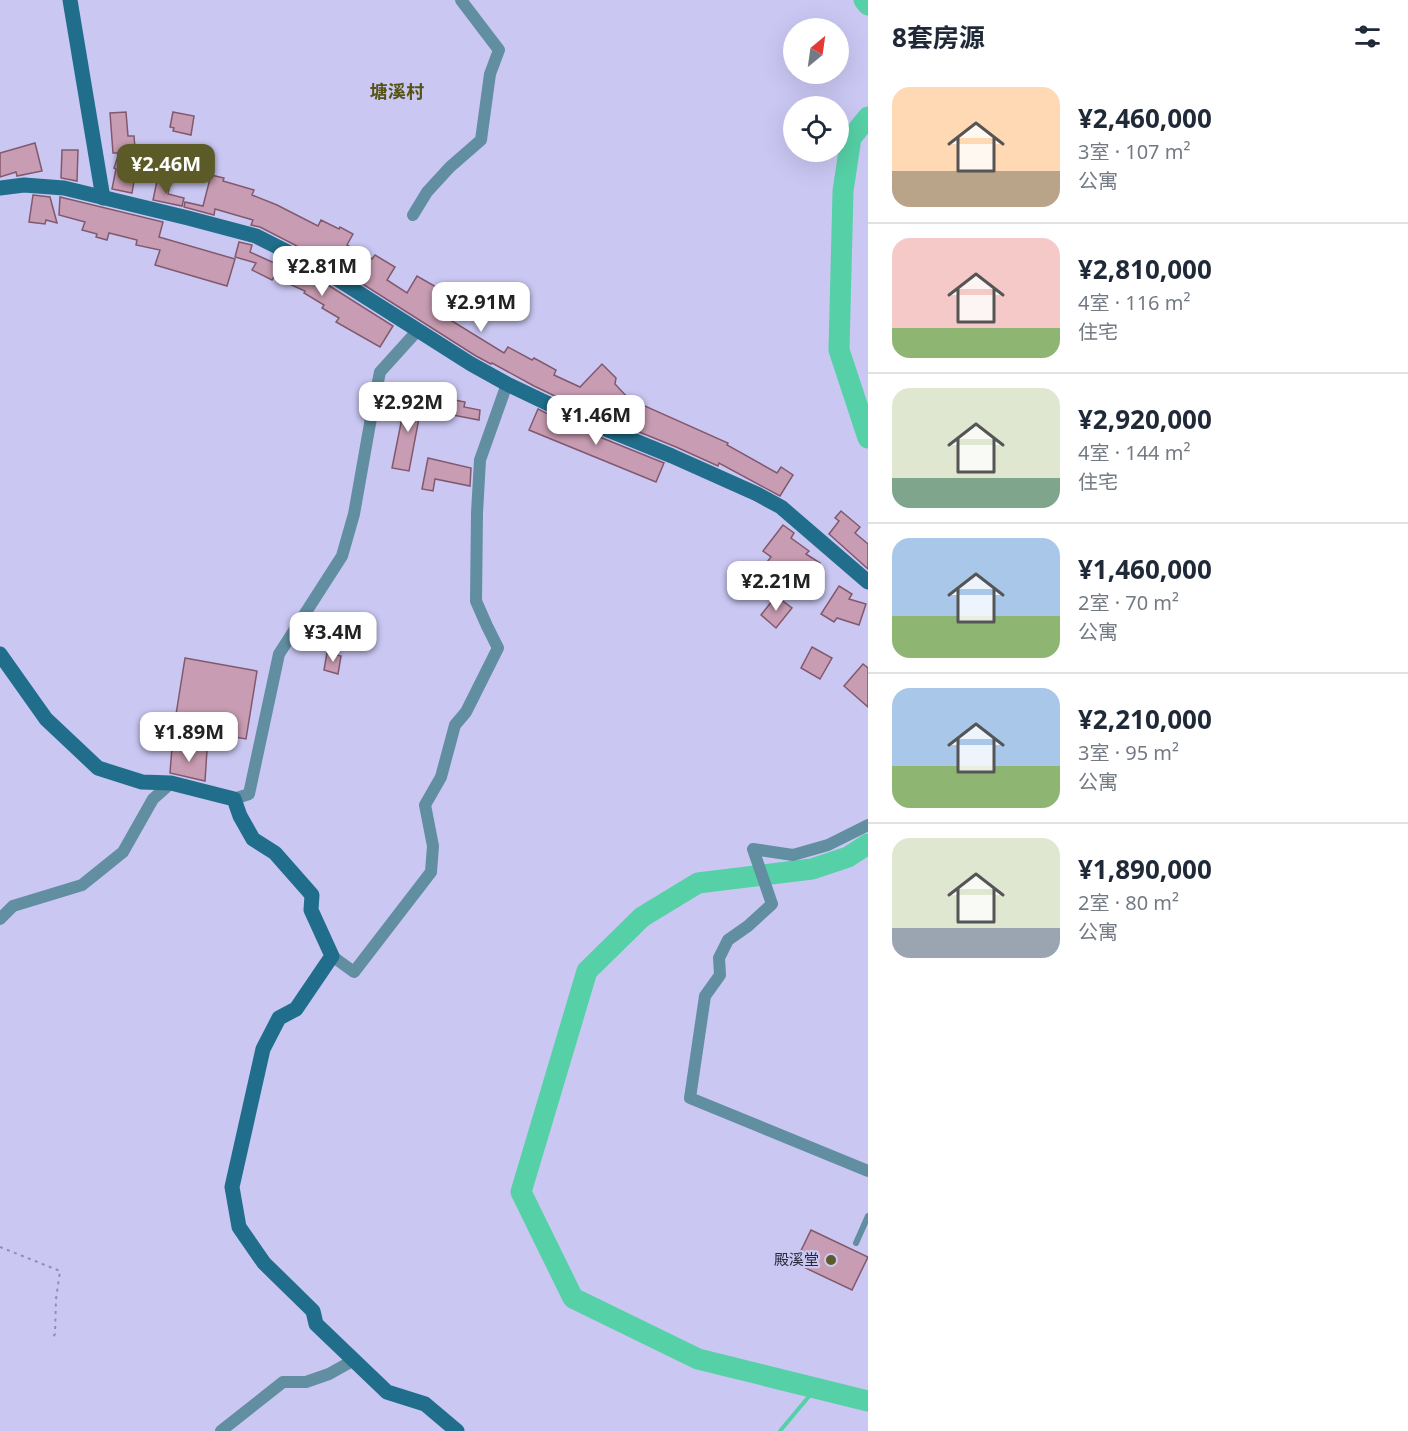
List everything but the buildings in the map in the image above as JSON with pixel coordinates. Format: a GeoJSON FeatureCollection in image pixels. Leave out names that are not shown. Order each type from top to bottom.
{"type":"FeatureCollection","features":[{"type":"Feature","properties":{"kind":"street"},"geometry":{"type":"LineString","coordinates":[[70,0],[103,198]]}},
{"type":"Feature","properties":{"kind":"street"},"geometry":{"type":"LineString","coordinates":[[413,215],[427,192],[480,140],[490,74],[499,50],[461,0]]}},
{"type":"Feature","properties":{"kind":"street"},"geometry":{"type":"LineString","coordinates":[[0,188],[24,185],[64,188],[256,236],[323,270],[471,364],[507,384],[574,416],[757,494],[781,507],[868,582]]}},
{"type":"Feature","properties":{"kind":"street"},"geometry":{"type":"LineString","coordinates":[[0,654],[46,719],[98,768],[142,782],[171,783],[234,799],[249,794],[279,654],[342,556],[354,514],[380,372],[418,330]]}},
{"type":"Feature","properties":{"kind":"street"},"geometry":{"type":"LineString","coordinates":[[234,799],[240,816],[253,839],[275,853],[312,895],[311,910],[332,956],[354,972],[431,872],[433,846],[425,805],[441,777],[454,725],[466,712],[498,648],[476,601],[477,513],[480,460],[507,384]]}},
{"type":"Feature","properties":{"kind":"street"},"geometry":{"type":"LineString","coordinates":[[0,919],[14,906],[82,885],[99,872],[123,852],[153,799],[171,783]]}},
{"type":"Feature","properties":{"kind":"street"},"geometry":{"type":"LineString","coordinates":[[868,825],[828,845],[793,855],[753,849],[772,903],[748,926],[728,940],[719,958],[720,975],[705,996],[690,1098],[868,1171]]}},
{"type":"Feature","properties":{"kind":"street"},"geometry":{"type":"LineString","coordinates":[[332,956],[296,1009],[279,1018],[262,1049],[232,1187],[239,1227],[264,1263],[314,1311],[316,1324],[387,1392],[425,1404],[457,1431]]}},
{"type":"Feature","properties":{"kind":"street"},"geometry":{"type":"LineString","coordinates":[[221,1431],[283,1382],[306,1382],[328,1374],[354,1360]]}},
{"type":"Feature","properties":{"kind":"lane"},"geometry":{"type":"LineString","coordinates":[[856,1244],[868,1216]]}},
{"type":"Feature","properties":{"kind":"path"},"geometry":{"type":"LineString","coordinates":[[0,1248],[60,1271],[55,1334],[52,1339]]}},
{"type":"Feature","properties":{"kind":"waterway"},"geometry":{"type":"LineString","coordinates":[[864,0],[868,5]]}},
{"type":"Feature","properties":{"kind":"waterway"},"geometry":{"type":"LineString","coordinates":[[868,117],[851,138],[843,191],[839,350],[868,438]]}},
{"type":"Feature","properties":{"kind":"waterway"},"geometry":{"type":"LineString","coordinates":[[868,844],[848,857],[812,869],[698,883],[642,917],[587,971],[521,1192],[573,1298],[698,1359],[868,1401]]}},
{"type":"Feature","properties":{"kind":"waterway"},"geometry":{"type":"LineString","coordinates":[[780,1431],[816,1388]]}},
{"type":"Feature","properties":{"kind":"place","name":"殿溪堂"},"geometry":{"type":"Point","coordinates":[831,1260]}},
{"type":"Feature","properties":{"kind":"district","name":"塘溪村"},"geometry":{"type":"Point","coordinates":[397,92]}}]}
